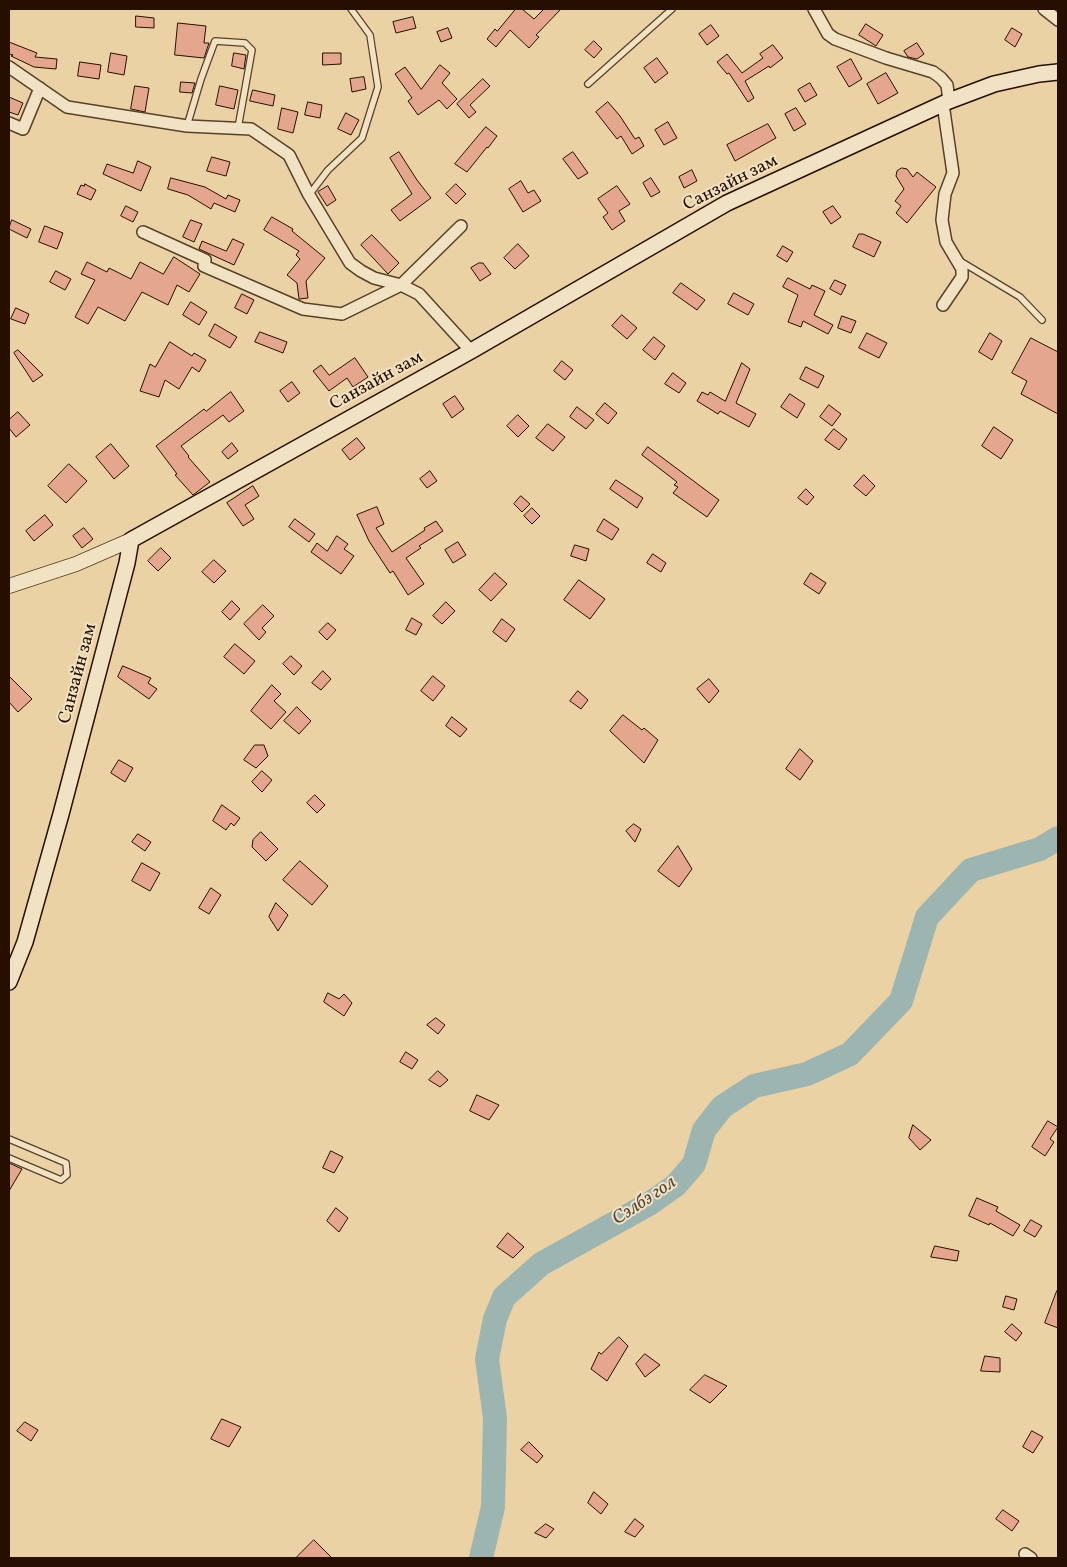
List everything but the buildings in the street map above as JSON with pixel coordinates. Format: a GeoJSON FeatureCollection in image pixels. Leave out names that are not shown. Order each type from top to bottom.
{"type":"FeatureCollection","features":[{"type":"Feature","properties":{"kind":"main road","name":"Санзайн зам"},"geometry":{"type":"LineString","coordinates":[[9,982],[25,942],[59,824],[127,563],[131,540],[470,351],[728,203],[946,102],[994,84],[1038,74],[1058,72]]}},
{"type":"Feature","properties":{"kind":"street"},"geometry":{"type":"LineString","coordinates":[[814,9],[828,34],[835,39],[886,58],[933,72],[947,85],[946,102],[953,172],[945,194],[942,220],[946,242],[958,260],[962,269],[962,277],[943,305]]}},
{"type":"Feature","properties":{"kind":"street"},"geometry":{"type":"LineString","coordinates":[[1044,9],[1058,20]]}},
{"type":"Feature","properties":{"kind":"street"},"geometry":{"type":"LineString","coordinates":[[9,67],[67,107],[187,126],[251,129],[289,156],[309,195],[350,263],[374,278],[400,285],[419,294],[470,351]]}},
{"type":"Feature","properties":{"kind":"street"},"geometry":{"type":"LineString","coordinates":[[9,123],[23,129],[40,88]]}},
{"type":"Feature","properties":{"kind":"street"},"geometry":{"type":"LineString","coordinates":[[143,232],[205,260],[204,266],[303,309],[342,314],[400,285],[461,226]]}},
{"type":"Feature","properties":{"kind":"street"},"geometry":{"type":"LineString","coordinates":[[9,586],[76,564],[131,540]]}},
{"type":"Feature","properties":{"kind":"lane"},"geometry":{"type":"LineString","coordinates":[[309,195],[328,170],[362,138],[378,87],[370,35],[351,9]]}},
{"type":"Feature","properties":{"kind":"lane"},"geometry":{"type":"LineString","coordinates":[[588,84],[672,9]]}},
{"type":"Feature","properties":{"kind":"lane"},"geometry":{"type":"LineString","coordinates":[[187,126],[215,41],[245,43],[252,50],[238,128]]}},
{"type":"Feature","properties":{"kind":"lane"},"geometry":{"type":"LineString","coordinates":[[958,260],[1020,297],[1042,320]]}},
{"type":"Feature","properties":{"kind":"lane"},"geometry":{"type":"LineString","coordinates":[[9,1139],[66,1163],[67,1175],[61,1180],[9,1158]]}},
{"type":"Feature","properties":{"kind":"waterway","name":"Сэлбэ гол"},"geometry":{"type":"LineString","coordinates":[[481,1558],[493,1507],[495,1418],[487,1359],[495,1319],[504,1297],[541,1264],[649,1204],[676,1185],[694,1164],[704,1130],[722,1107],[754,1086],[807,1074],[850,1054],[901,1001],[927,917],[971,870],[1040,849],[1058,838]]}}]}
